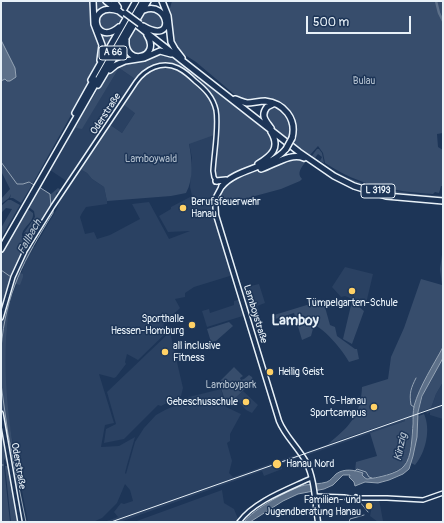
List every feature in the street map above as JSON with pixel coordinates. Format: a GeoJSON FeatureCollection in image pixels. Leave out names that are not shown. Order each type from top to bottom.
{"type":"FeatureCollection","features":[{"type":"Feature","properties":{"kind":"highway"},"geometry":{"type":"LineString","coordinates":[[82,104],[101,58],[102,47],[101,40],[94,24],[93,1]]}},
{"type":"Feature","properties":{"kind":"highway","name":"L 3193"},"geometry":{"type":"LineString","coordinates":[[106,1],[140,25],[235,99],[307,159],[334,176],[351,185],[368,191],[400,198],[443,200]]}},
{"type":"Feature","properties":{"kind":"highway","name":"L 3193"},"geometry":{"type":"LineString","coordinates":[[110,1],[118,9]]}},
{"type":"Feature","properties":{"kind":"highway"},"geometry":{"type":"LineString","coordinates":[[114,1],[118,9]]}},
{"type":"Feature","properties":{"kind":"highway"},"geometry":{"type":"LineString","coordinates":[[95,72],[136,1]]}},
{"type":"Feature","properties":{"kind":"highway","name":"A 66"},"geometry":{"type":"LineString","coordinates":[[1,243],[140,1]]}},
{"type":"Feature","properties":{"kind":"highway","name":"A 66"},"geometry":{"type":"LineString","coordinates":[[82,104],[144,1]]}},
{"type":"Feature","properties":{"kind":"highway"},"geometry":{"type":"LineString","coordinates":[[82,104],[106,73],[148,1]]}},
{"type":"Feature","properties":{"kind":"highway"},"geometry":{"type":"LineString","coordinates":[[162,1],[168,16],[171,42],[183,59]]}},
{"type":"Feature","properties":{"kind":"highway"},"geometry":{"type":"LineString","coordinates":[[140,25],[150,30],[157,30],[163,26],[166,20],[164,11],[158,6],[149,6],[142,12]]}},
{"type":"Feature","properties":{"kind":"highway"},"geometry":{"type":"LineString","coordinates":[[118,9],[104,9],[98,14],[96,22],[100,29],[107,33],[114,31],[122,25]]}},
{"type":"Feature","properties":{"kind":"highway","name":"L 3193"},"geometry":{"type":"LineString","coordinates":[[140,25],[144,31],[177,57],[269,128],[319,164],[352,183],[374,190],[392,194],[443,200]]}},
{"type":"Feature","properties":{"kind":"highway"},"geometry":{"type":"LineString","coordinates":[[126,39],[126,46],[130,53],[136,57],[144,55],[149,51],[151,45],[149,38],[144,31]]}},
{"type":"Feature","properties":{"kind":"highway"},"geometry":{"type":"LineString","coordinates":[[106,73],[123,61],[144,58],[158,52],[167,52],[177,57]]}},
{"type":"Feature","properties":{"kind":"highway"},"geometry":{"type":"LineString","coordinates":[[216,180],[221,181],[229,179],[275,159],[286,149],[292,138],[293,127],[291,118],[285,110],[278,105],[264,101],[245,102],[235,99]]}},
{"type":"Feature","properties":{"kind":"highway"},"geometry":{"type":"LineString","coordinates":[[248,171],[267,158],[274,150],[274,140],[264,119],[264,112],[268,106],[278,105]]}},
{"type":"Feature","properties":{"kind":"highway"},"geometry":{"type":"LineString","coordinates":[[248,171],[269,166],[292,156],[307,159]]}},
{"type":"Feature","properties":{"kind":"highway"},"geometry":{"type":"LineString","coordinates":[[222,186],[240,174]]}},
{"type":"Feature","properties":{"kind":"highway"},"geometry":{"type":"LineString","coordinates":[[222,186],[229,179]]}},
{"type":"Feature","properties":{"kind":"highway","name":"A 66"},"geometry":{"type":"LineString","coordinates":[[1,249],[35,186]]}},
{"type":"Feature","properties":{"kind":"main road","name":"Lamboystraße"},"geometry":{"type":"LineString","coordinates":[[222,186],[217,200],[218,215],[281,421],[293,444],[307,464],[315,494],[318,522]]}},
{"type":"Feature","properties":{"kind":"street","name":"Oderstraße"},"geometry":{"type":"LineString","coordinates":[[1,318],[7,294],[20,261],[50,210],[140,77],[148,70],[160,65],[168,65],[179,68],[205,89],[212,100],[217,117],[213,171],[216,180]]}},
{"type":"Feature","properties":{"kind":"street"},"geometry":{"type":"LineString","coordinates":[[216,180],[222,186]]}},
{"type":"Feature","properties":{"kind":"street","name":"Oderstraße"},"geometry":{"type":"LineString","coordinates":[[1,413],[20,522]]}},
{"type":"Feature","properties":{"kind":"street"},"geometry":{"type":"LineString","coordinates":[[238,522],[250,511],[272,496],[312,480]]}},
{"type":"Feature","properties":{"kind":"street"},"geometry":{"type":"LineString","coordinates":[[315,494],[356,498],[423,500],[442,494]]}},
{"type":"Feature","properties":{"kind":"shaded area"},"geometry":{"type":"Polygon","coordinates":[[[1,40],[15,68],[16,77],[10,81],[5,79],[1,81],[1,40]]]}},
{"type":"Feature","properties":{"kind":"shaded area"},"geometry":{"type":"Polygon","coordinates":[[[119,68],[138,81],[135,113],[122,133],[109,124],[80,169],[104,187],[107,201],[107,204],[86,207],[82,213],[80,217],[85,234],[94,232],[97,239],[110,235],[140,219],[132,204],[149,202],[169,239],[190,231],[168,232],[159,216],[171,209],[171,207],[192,196],[190,187],[192,158],[189,143],[217,133],[224,181],[216,194],[214,205],[233,275],[194,287],[185,293],[185,297],[175,299],[180,308],[163,325],[168,331],[138,360],[127,354],[126,364],[116,377],[114,378],[99,374],[114,423],[105,425],[101,447],[119,446],[135,437],[125,473],[126,474],[135,442],[144,428],[156,415],[183,402],[189,397],[221,389],[226,407],[241,414],[230,434],[230,441],[227,443],[232,461],[229,473],[233,477],[298,454],[300,457],[282,464],[282,469],[264,476],[262,471],[120,522],[104,522],[118,517],[114,512],[121,503],[124,504],[133,501],[130,490],[125,484],[117,503],[102,518],[93,522],[28,522],[4,397],[1,372],[5,323],[11,298],[27,259],[57,209],[60,199],[71,184],[50,170],[76,128],[82,128],[119,68]]]}},
{"type":"Feature","properties":{"kind":"shaded area","name":"Tümpelgarten-Schule"},"geometry":{"type":"Polygon","coordinates":[[[345,267],[373,274],[365,308],[350,298],[345,296],[341,297],[332,287],[345,267]]]}},
{"type":"Feature","properties":{"kind":"shaded area"},"geometry":{"type":"Polygon","coordinates":[[[259,284],[265,303],[257,306],[259,310],[257,311],[254,307],[248,308],[242,288],[259,284]]]}},
{"type":"Feature","properties":{"kind":"shaded area"},"geometry":{"type":"Polygon","coordinates":[[[241,299],[246,315],[207,327],[202,311],[209,309],[210,313],[234,305],[234,301],[241,299]]]}},
{"type":"Feature","properties":{"kind":"shaded area"},"geometry":{"type":"Polygon","coordinates":[[[170,332],[183,388],[181,396],[161,406],[158,405],[124,439],[104,443],[106,429],[116,424],[107,392],[170,332]]]}},
{"type":"Feature","properties":{"kind":"shaded area"},"geometry":{"type":"Polygon","coordinates":[[[443,347],[443,358],[422,396],[418,412],[417,437],[409,469],[403,474],[389,480],[378,483],[365,482],[355,486],[354,482],[349,477],[350,475],[343,475],[333,485],[324,489],[298,494],[283,501],[250,522],[244,522],[255,511],[281,495],[305,485],[327,482],[339,472],[353,470],[363,473],[362,475],[367,479],[387,475],[401,469],[409,458],[412,440],[414,406],[423,383],[443,347]]]}},
{"type":"Feature","properties":{"kind":"shaded area"},"geometry":{"type":"Polygon","coordinates":[[[443,382],[443,419],[430,415],[430,412],[427,414],[426,410],[431,408],[436,394],[443,382]]]}},
{"type":"Feature","properties":{"kind":"shaded area","name":"Gebeschusschule"},"geometry":{"type":"Polygon","coordinates":[[[243,391],[258,405],[252,413],[246,410],[235,398],[243,391]]]}},
{"type":"Feature","properties":{"kind":"shaded area"},"geometry":{"type":"Polygon","coordinates":[[[404,418],[405,421],[305,456],[303,453],[404,418]]]}},
{"type":"Feature","properties":{"kind":"shaded area"},"geometry":{"type":"Polygon","coordinates":[[[222,490],[224,503],[234,509],[238,519],[237,522],[134,522],[222,490]]]}},
{"type":"Feature","properties":{"kind":"shaded area"},"geometry":{"type":"Polygon","coordinates":[[[379,499],[382,522],[378,522],[370,516],[372,506],[370,500],[379,499]]]}},
{"type":"Feature","properties":{"kind":"green space"},"geometry":{"type":"Polygon","coordinates":[[[1,1],[92,1],[100,39],[100,59],[89,83],[33,183],[29,183],[32,185],[21,203],[13,198],[10,198],[11,194],[9,198],[1,204],[1,199],[10,189],[1,171],[1,1]]]}},
{"type":"Feature","properties":{"kind":"green space"},"geometry":{"type":"Polygon","coordinates":[[[94,1],[103,1],[110,7],[102,9],[97,13],[95,18],[98,30],[103,33],[110,34],[118,31],[102,59],[103,44],[95,24],[94,1]]]}},
{"type":"Feature","properties":{"kind":"green space","name":"Bulau"},"geometry":{"type":"Polygon","coordinates":[[[163,1],[166,1],[170,8],[172,1],[443,1],[443,133],[437,134],[438,147],[443,150],[443,186],[441,186],[439,193],[435,192],[433,194],[390,189],[351,177],[325,163],[323,153],[318,146],[310,155],[292,142],[294,129],[280,104],[241,100],[196,62],[182,53],[173,40],[163,1]]]}},
{"type":"Feature","properties":{"kind":"green space"},"geometry":{"type":"Polygon","coordinates":[[[150,6],[159,8],[165,15],[164,24],[159,29],[147,28],[138,20],[150,6]]]}},
{"type":"Feature","properties":{"kind":"green space"},"geometry":{"type":"Polygon","coordinates":[[[113,11],[125,19],[120,25],[109,32],[99,27],[99,15],[102,12],[113,11]]]}},
{"type":"Feature","properties":{"kind":"green space"},"geometry":{"type":"Polygon","coordinates":[[[134,27],[147,36],[150,42],[145,54],[132,55],[127,42],[134,27]]]}},
{"type":"Feature","properties":{"kind":"green space","name":"Lamboywald"},"geometry":{"type":"Polygon","coordinates":[[[159,53],[169,54],[174,57],[266,129],[273,137],[274,148],[267,156],[254,166],[229,179],[219,180],[214,172],[217,134],[189,144],[191,156],[191,175],[189,187],[186,193],[171,196],[107,201],[104,187],[80,169],[109,124],[122,133],[135,113],[123,104],[138,81],[119,68],[82,129],[76,128],[50,170],[41,188],[51,194],[58,188],[61,190],[56,193],[57,199],[30,240],[25,237],[24,233],[35,217],[34,211],[27,206],[101,84],[117,66],[159,53]]]}},
{"type":"Feature","properties":{"kind":"green space"},"geometry":{"type":"Polygon","coordinates":[[[272,105],[284,110],[292,126],[290,141],[266,120],[265,109],[272,105]]]}},
{"type":"Feature","properties":{"kind":"green space"},"geometry":{"type":"Polygon","coordinates":[[[317,149],[319,149],[322,153],[324,163],[320,161],[322,157],[318,154],[315,158],[330,168],[345,176],[360,182],[392,191],[443,197],[396,193],[373,189],[351,181],[311,157],[317,149]]]}},
{"type":"Feature","properties":{"kind":"green space"},"geometry":{"type":"Polygon","coordinates":[[[287,158],[303,158],[306,161],[301,168],[300,177],[302,179],[300,181],[281,189],[218,206],[219,196],[223,188],[236,178],[270,167],[287,158]]]}},
{"type":"Feature","properties":{"kind":"green space"},"geometry":{"type":"Polygon","coordinates":[[[8,200],[20,205],[2,236],[1,228],[12,209],[6,208],[1,213],[1,206],[8,200]]]}},
{"type":"Feature","properties":{"kind":"green space"},"geometry":{"type":"Polygon","coordinates":[[[26,208],[33,213],[32,219],[24,229],[22,235],[23,238],[29,242],[11,278],[1,313],[1,253],[26,208]]]}},
{"type":"Feature","properties":{"kind":"green space"},"geometry":{"type":"Polygon","coordinates":[[[31,246],[34,247],[26,259],[20,273],[23,274],[23,277],[20,285],[16,284],[10,300],[6,348],[9,418],[21,488],[15,487],[1,409],[1,322],[5,305],[20,261],[31,246]]]}},
{"type":"Feature","properties":{"kind":"green space"},"geometry":{"type":"Polygon","coordinates":[[[443,247],[443,347],[416,400],[413,413],[411,444],[408,459],[405,465],[400,469],[386,475],[365,479],[361,472],[355,471],[356,462],[377,456],[370,433],[405,421],[404,418],[328,444],[348,426],[352,420],[359,405],[362,387],[388,379],[391,357],[404,328],[421,279],[442,285],[440,269],[443,247]]]}},
{"type":"Feature","properties":{"kind":"green space"},"geometry":{"type":"Polygon","coordinates":[[[323,300],[330,325],[335,327],[337,336],[357,349],[359,359],[349,362],[334,341],[314,325],[311,336],[302,340],[294,313],[272,320],[271,316],[323,300]]]}},
{"type":"Feature","properties":{"kind":"green space"},"geometry":{"type":"Polygon","coordinates":[[[352,301],[364,311],[352,344],[343,339],[352,301]]]}},
{"type":"Feature","properties":{"kind":"green space"},"geometry":{"type":"Polygon","coordinates":[[[229,322],[233,326],[216,341],[211,342],[207,329],[229,322]]]}},
{"type":"Feature","properties":{"kind":"green space"},"geometry":{"type":"Polygon","coordinates":[[[443,358],[443,382],[436,394],[431,408],[418,413],[424,391],[443,358]]]}},
{"type":"Feature","properties":{"kind":"green space","name":"Lamboypark"},"geometry":{"type":"Polygon","coordinates":[[[234,367],[243,376],[240,378],[241,380],[249,375],[252,377],[254,383],[250,384],[228,405],[226,404],[219,382],[234,367]]]}},
{"type":"Feature","properties":{"kind":"green space"},"geometry":{"type":"Polygon","coordinates":[[[424,414],[427,426],[425,447],[415,465],[411,463],[417,437],[418,416],[424,414]]]}},
{"type":"Feature","properties":{"kind":"green space"},"geometry":{"type":"Polygon","coordinates":[[[1,420],[9,464],[4,459],[10,522],[1,522],[1,420]]]}},
{"type":"Feature","properties":{"kind":"green space"},"geometry":{"type":"Polygon","coordinates":[[[5,466],[9,466],[18,522],[11,522],[5,466]]]}},
{"type":"Feature","properties":{"kind":"waterway","name":"Kinzig"},"geometry":{"type":"LineString","coordinates":[[436,1],[443,21]]}},
{"type":"Feature","properties":{"kind":"waterway","name":"Fallbach"},"geometry":{"type":"LineString","coordinates":[[1,162],[17,184],[29,182],[36,186]]}},
{"type":"Feature","properties":{"kind":"waterway","name":"Fallbach"},"geometry":{"type":"LineString","coordinates":[[39,187],[50,194],[51,207]]}},
{"type":"Feature","properties":{"kind":"waterway","name":"Fallbach"},"geometry":{"type":"LineString","coordinates":[[1,348],[7,310],[18,277],[33,246],[53,213],[53,210]]}},
{"type":"Feature","properties":{"kind":"waterway"},"geometry":{"type":"LineString","coordinates":[[1,270],[11,277]]}},
{"type":"Feature","properties":{"kind":"waterway"},"geometry":{"type":"LineString","coordinates":[[414,407],[411,405],[410,394],[416,378]]}},
{"type":"Feature","properties":{"kind":"waterway","name":"Fallbach"},"geometry":{"type":"LineString","coordinates":[[1,384],[8,434],[26,522]]}},
{"type":"Feature","properties":{"kind":"waterway"},"geometry":{"type":"LineString","coordinates":[[355,471],[357,469],[366,472],[369,477],[372,478]]}},
{"type":"Feature","properties":{"kind":"waterway"},"geometry":{"type":"LineString","coordinates":[[360,502],[368,512]]}},
{"type":"Feature","properties":{"kind":"waterway"},"geometry":{"type":"LineString","coordinates":[[349,522],[350,519],[364,515]]}},
{"type":"Feature","properties":{"kind":"railway"},"geometry":{"type":"LineString","coordinates":[[111,522],[443,405]]}},
{"type":"Feature","properties":{"kind":"place","name":"Berufsfeuerwehr Hanau"},"geometry":{"type":"Point","coordinates":[183,208]}},
{"type":"Feature","properties":{"kind":"place","name":"Tümpelgarten-Schule"},"geometry":{"type":"Point","coordinates":[352,291]}},
{"type":"Feature","properties":{"kind":"place","name":"Sporthalle Hessen-Homburg"},"geometry":{"type":"Point","coordinates":[192,325]}},
{"type":"Feature","properties":{"kind":"place","name":"all inclusive Fitness"},"geometry":{"type":"Point","coordinates":[165,352]}},
{"type":"Feature","properties":{"kind":"place","name":"Heilig Geist"},"geometry":{"type":"Point","coordinates":[270,372]}},
{"type":"Feature","properties":{"kind":"place","name":"Gebeschusschule"},"geometry":{"type":"Point","coordinates":[246,402]}},
{"type":"Feature","properties":{"kind":"place","name":"TG-Hanau Sportcampus"},"geometry":{"type":"Point","coordinates":[374,407]}},
{"type":"Feature","properties":{"kind":"place","name":"Hanau Nord"},"geometry":{"type":"Point","coordinates":[277,464]}},
{"type":"Feature","properties":{"kind":"place","name":"Familien- und Jugendberatung Hanau"},"geometry":{"type":"Point","coordinates":[369,506]}},
{"type":"Feature","properties":{"kind":"district","name":"Lamboy"},"geometry":{"type":"Point","coordinates":[295,321]}}]}
